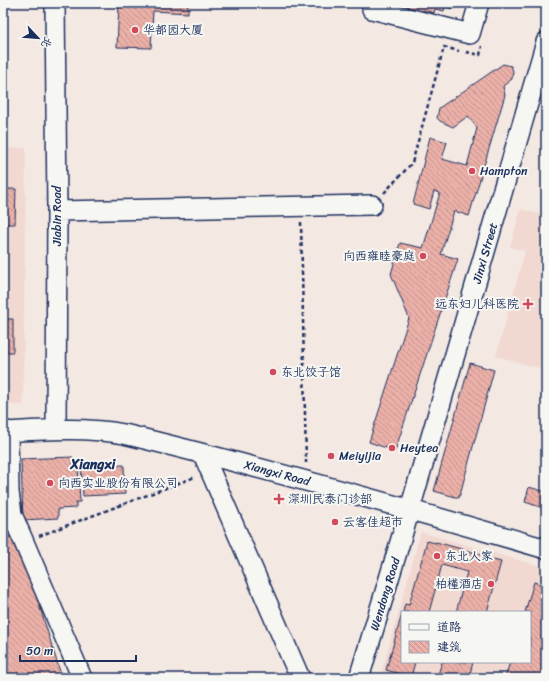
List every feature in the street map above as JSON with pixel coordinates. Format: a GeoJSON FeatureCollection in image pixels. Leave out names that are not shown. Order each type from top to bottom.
{"type":"FeatureCollection","features":[{"type":"Feature","properties":{"kind":"street","name":"Jiabin Road"},"geometry":{"type":"LineString","coordinates":[[55,3],[58,211],[56,429]]}},
{"type":"Feature","properties":{"kind":"street"},"geometry":{"type":"LineString","coordinates":[[373,3],[372,9],[470,34],[479,3]]}},
{"type":"Feature","properties":{"kind":"street","name":"Jinxi Street"},"geometry":{"type":"LineString","coordinates":[[410,510],[546,42]]}},
{"type":"Feature","properties":{"kind":"street"},"geometry":{"type":"LineString","coordinates":[[58,211],[372,205]]}},
{"type":"Feature","properties":{"kind":"street","name":"Xiangxi Road"},"geometry":{"type":"LineString","coordinates":[[6,432],[56,429],[107,431],[124,434],[207,462],[306,481],[546,549]]}},
{"type":"Feature","properties":{"kind":"street"},"geometry":{"type":"LineString","coordinates":[[6,432],[9,492],[7,515],[24,541],[82,678]]}},
{"type":"Feature","properties":{"kind":"street"},"geometry":{"type":"LineString","coordinates":[[207,462],[300,678]]}},
{"type":"Feature","properties":{"kind":"street","name":"Wendong Road"},"geometry":{"type":"LineString","coordinates":[[359,678],[410,510]]}},
{"type":"Feature","properties":{"kind":"path"},"geometry":{"type":"LineString","coordinates":[[372,205],[412,163],[444,47],[480,55],[484,40]]}},
{"type":"Feature","properties":{"kind":"path"},"geometry":{"type":"LineString","coordinates":[[301,206],[306,481]]}},
{"type":"Feature","properties":{"kind":"path"},"geometry":{"type":"LineString","coordinates":[[24,541],[207,462]]}},
{"type":"Feature","properties":{"kind":"shaded area"},"geometry":{"type":"Polygon","coordinates":[[[3,148],[26,148],[23,405],[3,405],[3,148]]]}},
{"type":"Feature","properties":{"kind":"shaded area","name":"远东妇儿科医院"},"geometry":{"type":"Polygon","coordinates":[[[521,209],[546,216],[546,370],[496,356],[525,251],[510,247],[521,209]]]}},
{"type":"Feature","properties":{"kind":"shaded area"},"geometry":{"type":"Polygon","coordinates":[[[421,532],[546,568],[546,678],[380,678],[421,532]]]}},
{"type":"Feature","properties":{"kind":"building","name":"华都园大厦"},"geometry":{"type":"Polygon","coordinates":[[[119,3],[188,3],[188,13],[153,11],[151,48],[117,47],[119,3]]]}},
{"type":"Feature","properties":{"kind":"building"},"geometry":{"type":"Polygon","coordinates":[[[401,3],[459,3],[459,6],[455,5],[454,9],[445,7],[444,11],[435,9],[434,13],[423,10],[422,13],[407,10],[408,5],[401,3]]]}},
{"type":"Feature","properties":{"kind":"building","name":"向西雍睦豪庭"},"geometry":{"type":"Polygon","coordinates":[[[503,64],[511,66],[513,71],[512,79],[503,86],[505,95],[469,216],[454,211],[441,254],[458,259],[395,451],[369,442],[409,318],[391,274],[400,243],[423,248],[440,193],[434,191],[429,209],[413,204],[430,137],[447,142],[442,159],[467,166],[477,128],[468,116],[453,127],[440,121],[437,118],[439,108],[503,64]]]}},
{"type":"Feature","properties":{"kind":"building"},"geometry":{"type":"Polygon","coordinates":[[[3,75],[7,75],[7,127],[3,127],[3,75]]]}},
{"type":"Feature","properties":{"kind":"building"},"geometry":{"type":"Polygon","coordinates":[[[3,189],[16,189],[15,224],[3,224],[3,189]]]}},
{"type":"Feature","properties":{"kind":"building"},"geometry":{"type":"Polygon","coordinates":[[[3,319],[13,319],[13,352],[3,352],[3,319]]]}},
{"type":"Feature","properties":{"kind":"building"},"geometry":{"type":"Polygon","coordinates":[[[470,363],[494,370],[459,498],[434,491],[470,363]]]}},
{"type":"Feature","properties":{"kind":"building","name":"向西实业股份有限公司"},"geometry":{"type":"Polygon","coordinates":[[[73,457],[73,465],[78,465],[80,502],[76,502],[76,508],[58,509],[58,518],[23,520],[21,459],[73,457]]]}},
{"type":"Feature","properties":{"kind":"building"},"geometry":{"type":"Polygon","coordinates":[[[124,465],[125,494],[83,496],[81,467],[124,465]]]}},
{"type":"Feature","properties":{"kind":"building"},"geometry":{"type":"Polygon","coordinates":[[[529,487],[546,492],[546,509],[525,502],[529,487]]]}},
{"type":"Feature","properties":{"kind":"building"},"geometry":{"type":"Polygon","coordinates":[[[17,534],[62,678],[3,678],[3,539],[17,534]]]}},
{"type":"Feature","properties":{"kind":"building"},"geometry":{"type":"Polygon","coordinates":[[[427,541],[436,542],[483,555],[483,557],[501,562],[487,611],[456,611],[467,572],[442,565],[429,611],[403,611],[405,604],[409,605],[427,541]]]}},
{"type":"Feature","properties":{"kind":"building"},"geometry":{"type":"Polygon","coordinates":[[[534,582],[546,586],[546,669],[543,678],[505,678],[510,663],[531,663],[531,611],[525,611],[534,582]]]}},
{"type":"Feature","properties":{"kind":"building"},"geometry":{"type":"Polygon","coordinates":[[[401,618],[401,663],[415,663],[411,677],[386,670],[401,618]]]}},
{"type":"Feature","properties":{"kind":"building"},"geometry":{"type":"Polygon","coordinates":[[[442,663],[473,663],[469,678],[437,678],[442,663]]]}},
{"type":"Feature","properties":{"kind":"place","name":"华都园大厦"},"geometry":{"type":"Point","coordinates":[135,30]}},
{"type":"Feature","properties":{"kind":"place","name":"Hampton"},"geometry":{"type":"Point","coordinates":[472,171]}},
{"type":"Feature","properties":{"kind":"place","name":"向西雍睦豪庭"},"geometry":{"type":"Point","coordinates":[423,256]}},
{"type":"Feature","properties":{"kind":"place","name":"远东妇儿科医院"},"geometry":{"type":"Point","coordinates":[528,304]}},
{"type":"Feature","properties":{"kind":"place","name":"东北饺子馆"},"geometry":{"type":"Point","coordinates":[273,372]}},
{"type":"Feature","properties":{"kind":"place","name":"Heytea"},"geometry":{"type":"Point","coordinates":[392,448]}},
{"type":"Feature","properties":{"kind":"place","name":"Meiyijia"},"geometry":{"type":"Point","coordinates":[331,456]}},
{"type":"Feature","properties":{"kind":"place","name":"向西实业股份有限公司"},"geometry":{"type":"Point","coordinates":[50,483]}},
{"type":"Feature","properties":{"kind":"place","name":"深圳民泰门诊部"},"geometry":{"type":"Point","coordinates":[279,499]}},
{"type":"Feature","properties":{"kind":"place","name":"云客佳超市"},"geometry":{"type":"Point","coordinates":[335,522]}},
{"type":"Feature","properties":{"kind":"place","name":"东北人家"},"geometry":{"type":"Point","coordinates":[437,556]}},
{"type":"Feature","properties":{"kind":"place","name":"柏槿酒店"},"geometry":{"type":"Point","coordinates":[491,584]}},
{"type":"Feature","properties":{"kind":"district","name":"Xiangxi"},"geometry":{"type":"Point","coordinates":[93,464]}}]}
